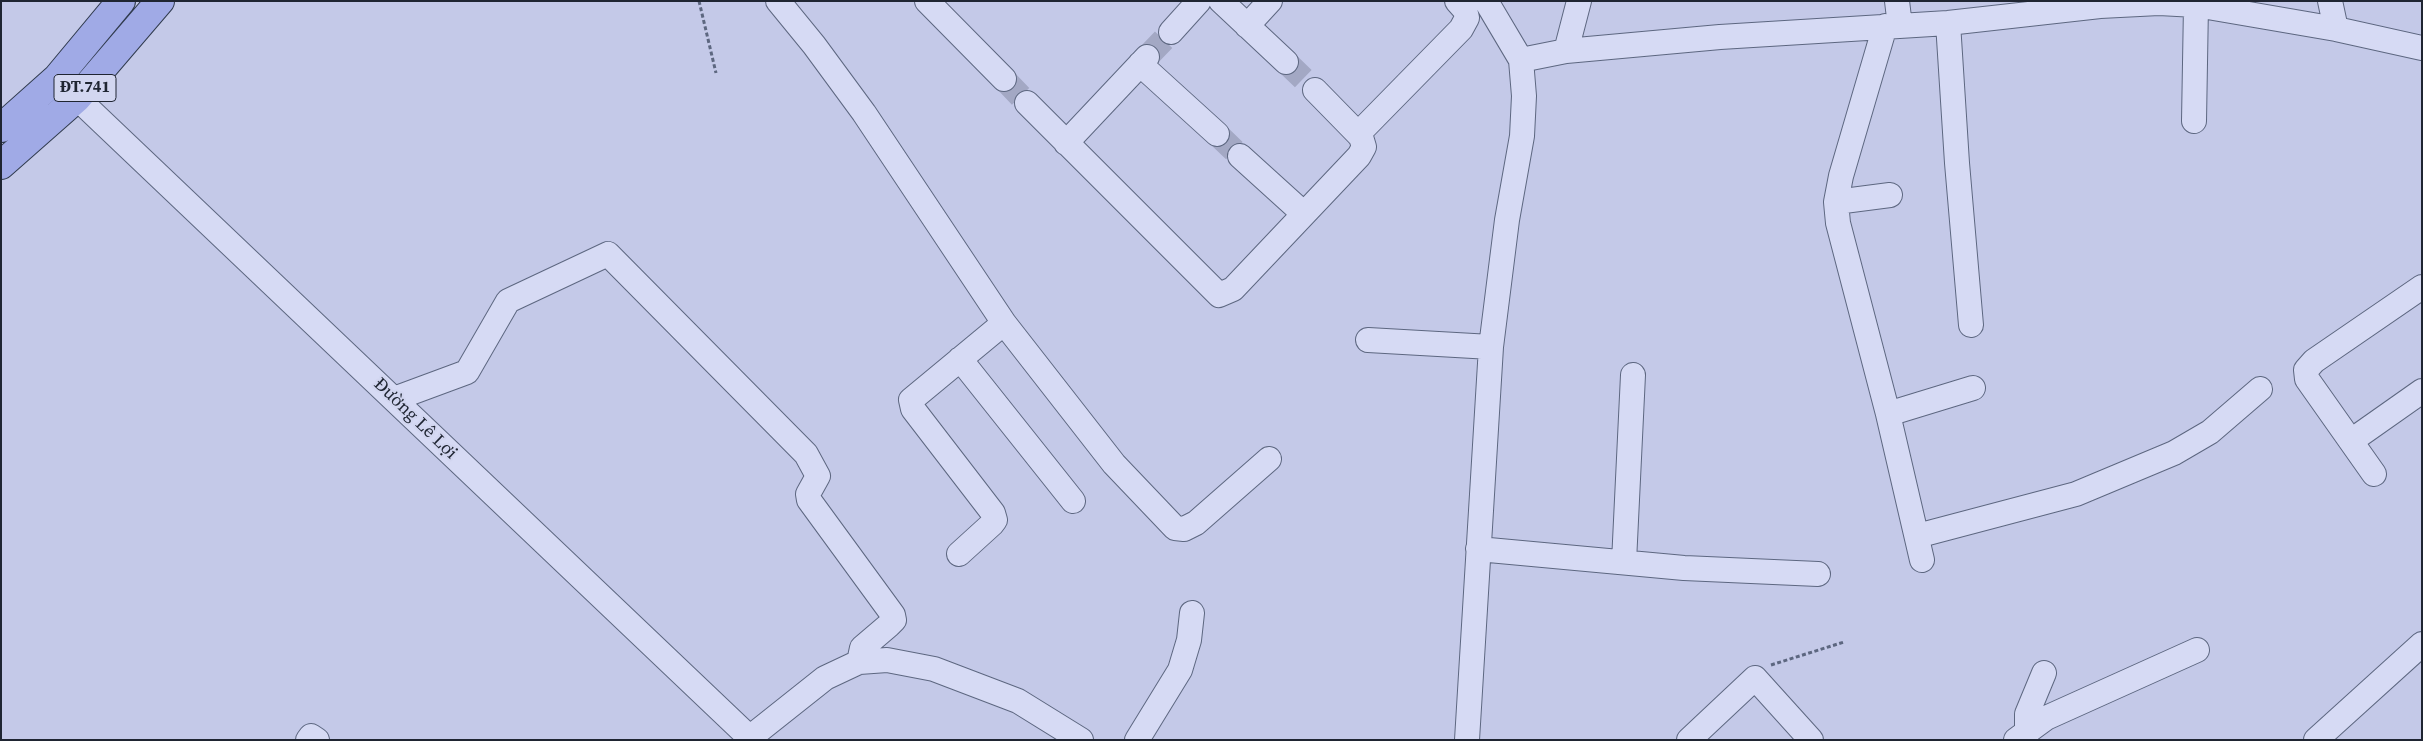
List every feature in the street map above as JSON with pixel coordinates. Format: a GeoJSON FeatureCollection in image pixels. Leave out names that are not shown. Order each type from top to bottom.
{"type":"FeatureCollection","features":[{"type":"Feature","properties":{"kind":"main road","name":"ĐT.741"},"geometry":{"type":"LineString","coordinates":[[1,128],[57,78],[121,1]]}},
{"type":"Feature","properties":{"kind":"main road","name":"ĐT.741"},"geometry":{"type":"LineString","coordinates":[[1,165],[77,98],[160,1]]}},
{"type":"Feature","properties":{"kind":"main road"},"geometry":{"type":"LineString","coordinates":[[57,78],[77,98]]}},
{"type":"Feature","properties":{"kind":"street"},"geometry":{"type":"LineString","coordinates":[[778,1],[814,45],[864,113],[1004,323],[1114,464],[1175,528],[1184,529],[1196,523],[1269,459]]}},
{"type":"Feature","properties":{"kind":"street"},"geometry":{"type":"LineString","coordinates":[[926,1],[1004,79]]}},
{"type":"Feature","properties":{"kind":"street"},"geometry":{"type":"LineString","coordinates":[[1170,32],[1200,1]]}},
{"type":"Feature","properties":{"kind":"street"},"geometry":{"type":"LineString","coordinates":[[1221,1],[1286,62]]}},
{"type":"Feature","properties":{"kind":"street"},"geometry":{"type":"LineString","coordinates":[[1247,26],[1270,1]]}},
{"type":"Feature","properties":{"kind":"street"},"geometry":{"type":"LineString","coordinates":[[1358,134],[1461,29],[1467,18],[1465,10],[1457,1]]}},
{"type":"Feature","properties":{"kind":"street"},"geometry":{"type":"LineString","coordinates":[[1467,740],[1491,347],[1507,220],[1522,136],[1524,96],[1521,60],[1486,1]]}},
{"type":"Feature","properties":{"kind":"street"},"geometry":{"type":"LineString","coordinates":[[1566,51],[1579,1]]}},
{"type":"Feature","properties":{"kind":"street"},"geometry":{"type":"LineString","coordinates":[[1897,1],[1892,26],[1841,176],[1836,202],[1838,223],[1888,414],[1922,560]]}},
{"type":"Feature","properties":{"kind":"street"},"geometry":{"type":"LineString","coordinates":[[2330,1],[2336,29]]}},
{"type":"Feature","properties":{"kind":"street"},"geometry":{"type":"LineString","coordinates":[[1521,60],[1566,51],[1720,37],[1948,23],[2010,9],[2158,3],[2196,5],[2336,29],[2422,48]]}},
{"type":"Feature","properties":{"kind":"street"},"geometry":{"type":"LineString","coordinates":[[2194,121],[2196,5]]}},
{"type":"Feature","properties":{"kind":"street"},"geometry":{"type":"LineString","coordinates":[[1948,23],[1957,163],[1972,325]]}},
{"type":"Feature","properties":{"kind":"street"},"geometry":{"type":"LineString","coordinates":[[1066,143],[1144,60],[1217,134]]}},
{"type":"Feature","properties":{"kind":"street"},"geometry":{"type":"LineString","coordinates":[[1027,103],[1219,295],[1233,289],[1359,156],[1364,147],[1358,134],[1316,90]]}},
{"type":"Feature","properties":{"kind":"street","name":"Đường Lê Lợi"},"geometry":{"type":"LineString","coordinates":[[77,98],[750,739]]}},
{"type":"Feature","properties":{"kind":"street"},"geometry":{"type":"LineString","coordinates":[[1240,156],[1304,214]]}},
{"type":"Feature","properties":{"kind":"street"},"geometry":{"type":"LineString","coordinates":[[1836,202],[1890,195]]}},
{"type":"Feature","properties":{"kind":"street"},"geometry":{"type":"LineString","coordinates":[[394,400],[467,372],[508,301],[608,254],[806,454],[818,474],[818,479],[808,494],[809,500],[894,620],[862,648],[858,662]]}},
{"type":"Feature","properties":{"kind":"street"},"geometry":{"type":"LineString","coordinates":[[2374,474],[2307,379],[2306,370],[2314,361],[2422,287]]}},
{"type":"Feature","properties":{"kind":"street"},"geometry":{"type":"LineString","coordinates":[[959,554],[992,524],[995,520],[994,513],[914,409],[911,400],[1004,323]]}},
{"type":"Feature","properties":{"kind":"street"},"geometry":{"type":"LineString","coordinates":[[1368,340],[1491,347]]}},
{"type":"Feature","properties":{"kind":"street"},"geometry":{"type":"LineString","coordinates":[[960,359],[1073,501]]}},
{"type":"Feature","properties":{"kind":"street"},"geometry":{"type":"LineString","coordinates":[[1624,562],[1633,375]]}},
{"type":"Feature","properties":{"kind":"street"},"geometry":{"type":"LineString","coordinates":[[1888,414],[1973,388]]}},
{"type":"Feature","properties":{"kind":"street"},"geometry":{"type":"LineString","coordinates":[[1917,536],[2076,494],[2174,452],[2210,432],[2260,389]]}},
{"type":"Feature","properties":{"kind":"street"},"geometry":{"type":"LineString","coordinates":[[2351,441],[2422,391]]}},
{"type":"Feature","properties":{"kind":"street"},"geometry":{"type":"LineString","coordinates":[[1478,549],[1684,568],[1818,574]]}},
{"type":"Feature","properties":{"kind":"street"},"geometry":{"type":"LineString","coordinates":[[1137,740],[1180,670],[1189,640],[1192,613]]}},
{"type":"Feature","properties":{"kind":"street"},"geometry":{"type":"LineString","coordinates":[[2316,740],[2422,644]]}},
{"type":"Feature","properties":{"kind":"street"},"geometry":{"type":"LineString","coordinates":[[2021,735],[2046,718],[2197,650]]}},
{"type":"Feature","properties":{"kind":"street"},"geometry":{"type":"LineString","coordinates":[[750,739],[825,678],[858,662],[886,660],[934,669],[1018,701],[1081,740]]}},
{"type":"Feature","properties":{"kind":"street"},"geometry":{"type":"LineString","coordinates":[[2021,735],[2033,694],[2044,673]]}},
{"type":"Feature","properties":{"kind":"street"},"geometry":{"type":"LineString","coordinates":[[1689,740],[1755,678],[1811,740]]}},
{"type":"Feature","properties":{"kind":"street"},"geometry":{"type":"LineString","coordinates":[[308,740],[310,736],[317,740]]}},
{"type":"Feature","properties":{"kind":"path"},"geometry":{"type":"LineString","coordinates":[[699,1],[716,73]]}},
{"type":"Feature","properties":{"kind":"path"},"geometry":{"type":"LineString","coordinates":[[1755,678],[1769,666],[1844,642]]}},
{"type":"Feature","properties":{"kind":"tunnel"},"geometry":{"type":"LineString","coordinates":[[1147,57],[1171,32]]}},
{"type":"Feature","properties":{"kind":"tunnel"},"geometry":{"type":"LineString","coordinates":[[1286,62],[1315,90]]}},
{"type":"Feature","properties":{"kind":"tunnel"},"geometry":{"type":"LineString","coordinates":[[1004,79],[1027,103]]}},
{"type":"Feature","properties":{"kind":"tunnel"},"geometry":{"type":"LineString","coordinates":[[1217,134],[1240,156]]}}]}
